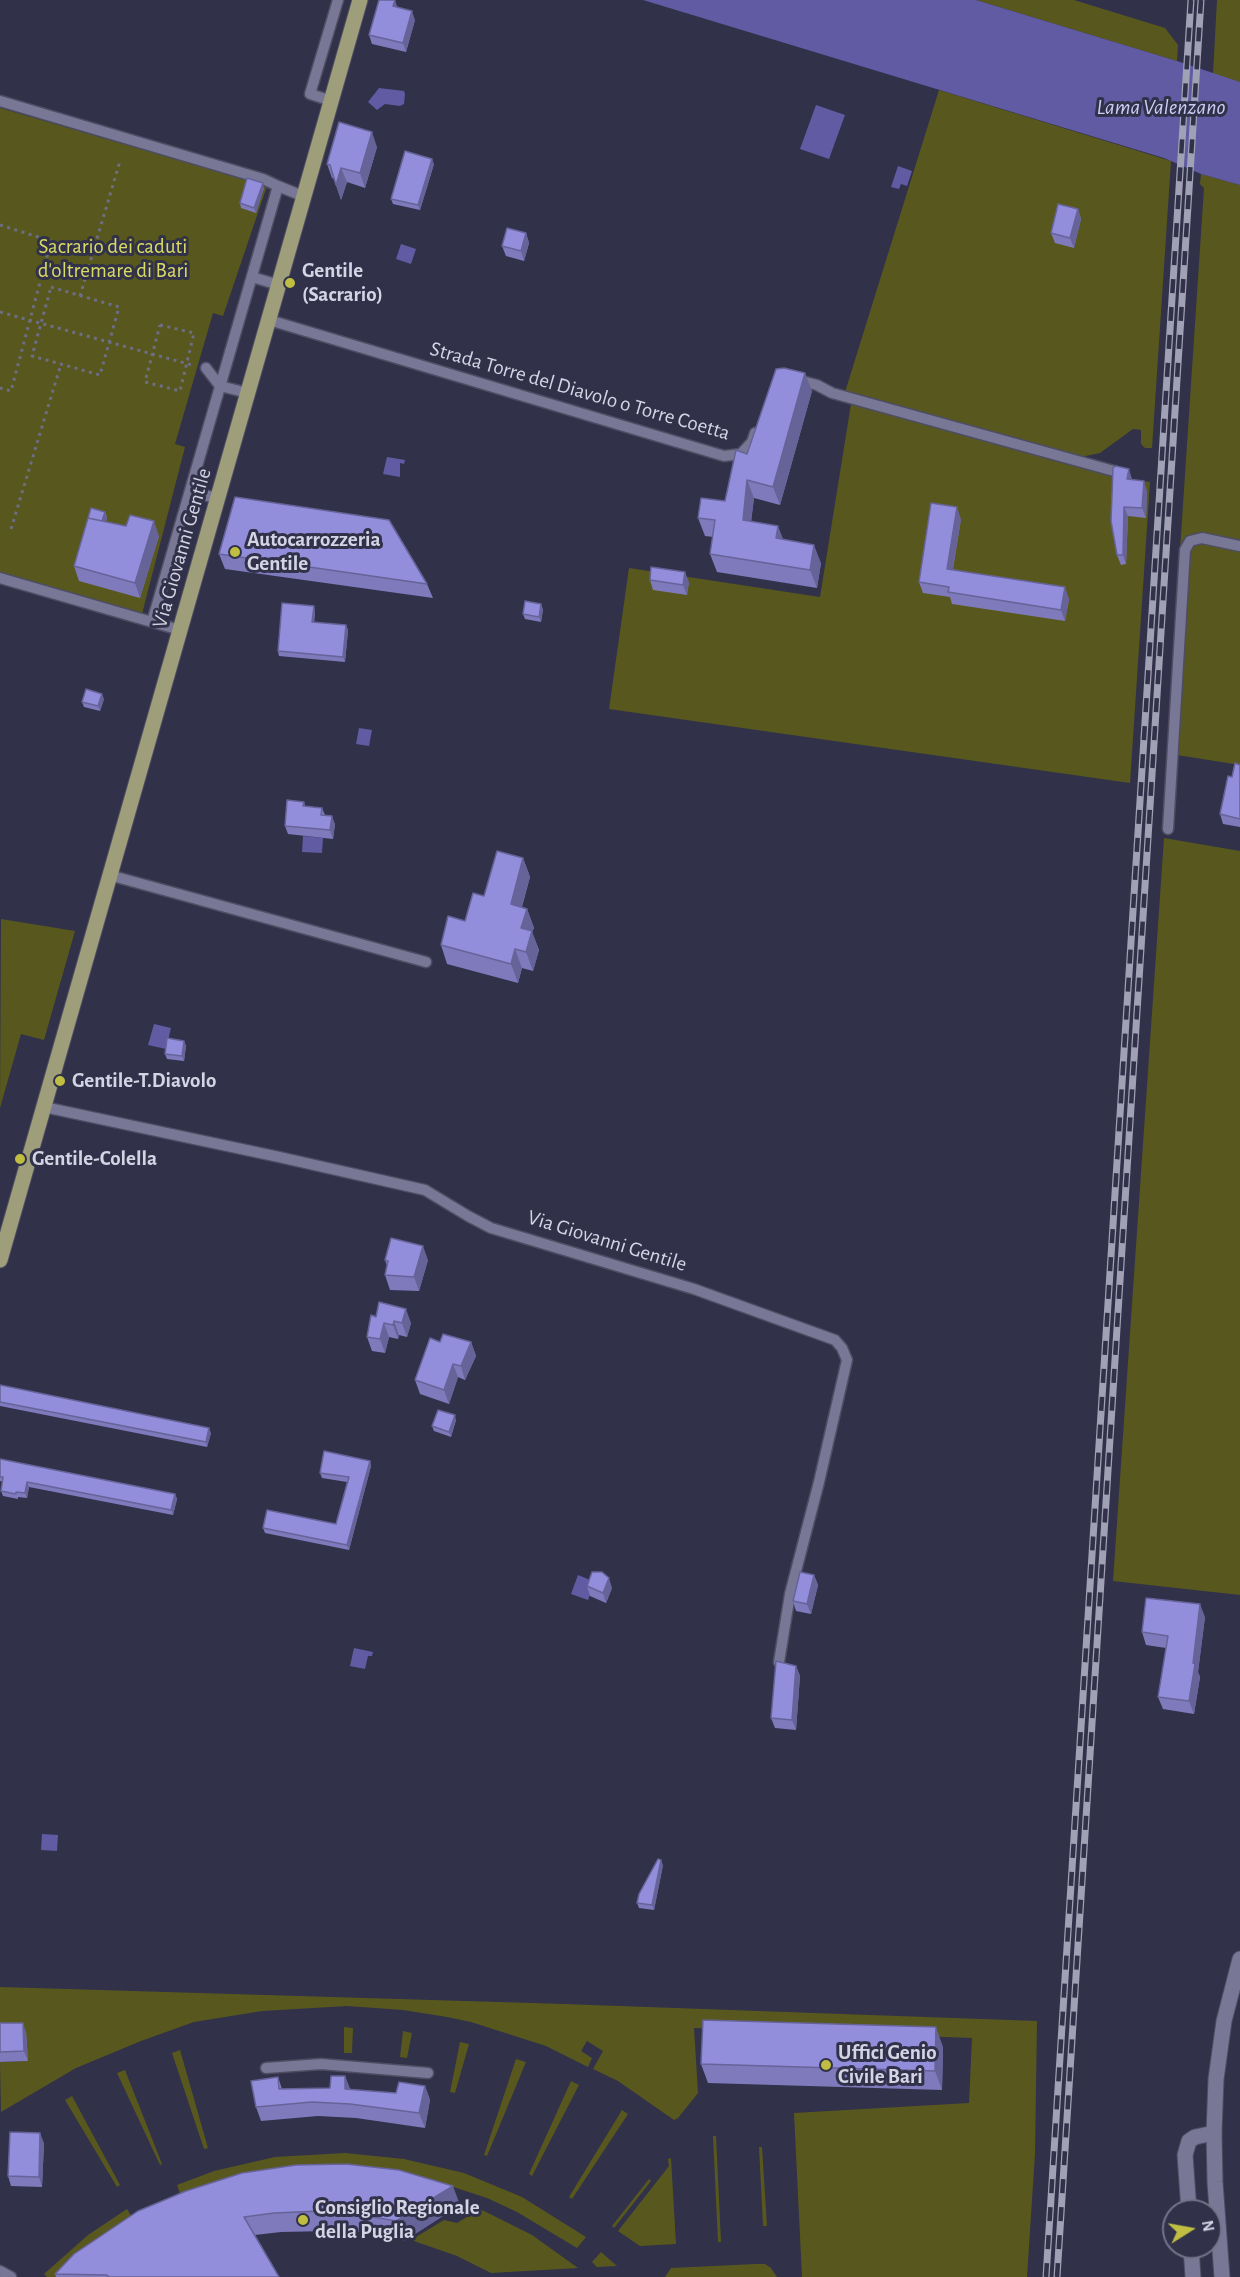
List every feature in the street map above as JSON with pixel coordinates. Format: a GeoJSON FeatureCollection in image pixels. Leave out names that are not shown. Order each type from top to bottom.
{"type":"FeatureCollection","features":[{"type":"Feature","properties":{"kind":"main road","name":"Via Giovanni Gentile"},"geometry":{"type":"LineString","coordinates":[[0,1260],[358,7]]}},
{"type":"Feature","properties":{"kind":"main road"},"geometry":{"type":"LineString","coordinates":[[1222,2277],[1214,2133],[1216,2079],[1232,1984],[1240,1959]]}},
{"type":"Feature","properties":{"kind":"main road"},"geometry":{"type":"LineString","coordinates":[[1187,2199],[1185,2155],[1189,2141],[1195,2137],[1214,2133]]}},
{"type":"Feature","properties":{"kind":"main road"},"geometry":{"type":"LineString","coordinates":[[1192,2259],[1193,2277]]}},
{"type":"Feature","properties":{"kind":"lane"},"geometry":{"type":"LineString","coordinates":[[332,100],[310,94],[338,0]]}},
{"type":"Feature","properties":{"kind":"lane"},"geometry":{"type":"LineString","coordinates":[[0,101],[263,179],[305,197]]}},
{"type":"Feature","properties":{"kind":"lane"},"geometry":{"type":"LineString","coordinates":[[152,622],[278,186]]}},
{"type":"Feature","properties":{"kind":"lane"},"geometry":{"type":"LineString","coordinates":[[252,277],[279,285]]}},
{"type":"Feature","properties":{"kind":"lane","name":"Strada Torre del Diavolo o Torre Coetta"},"geometry":{"type":"LineString","coordinates":[[269,320],[724,456],[741,454],[752,442],[759,422]]}},
{"type":"Feature","properties":{"kind":"lane"},"geometry":{"type":"LineString","coordinates":[[206,368],[220,386],[248,393]]}},
{"type":"Feature","properties":{"kind":"lane"},"geometry":{"type":"LineString","coordinates":[[780,379],[791,378],[817,385],[832,393],[1114,471]]}},
{"type":"Feature","properties":{"kind":"lane"},"geometry":{"type":"LineString","coordinates":[[190,492],[218,498]]}},
{"type":"Feature","properties":{"kind":"lane"},"geometry":{"type":"LineString","coordinates":[[1168,829],[1185,550],[1190,541],[1202,538],[1240,546]]}},
{"type":"Feature","properties":{"kind":"lane"},"geometry":{"type":"LineString","coordinates":[[0,578],[180,630]]}},
{"type":"Feature","properties":{"kind":"lane"},"geometry":{"type":"LineString","coordinates":[[109,875],[426,962]]}},
{"type":"Feature","properties":{"kind":"lane","name":"Via Giovanni Gentile"},"geometry":{"type":"LineString","coordinates":[[44,1107],[425,1190],[491,1228],[694,1289],[835,1340],[848,1360],[790,1594],[779,1662]]}},
{"type":"Feature","properties":{"kind":"lane"},"geometry":{"type":"LineString","coordinates":[[266,2068],[321,2064],[428,2073]]}},
{"type":"Feature","properties":{"kind":"lane"},"geometry":{"type":"LineString","coordinates":[[0,2271],[11,2277]]}},
{"type":"Feature","properties":{"kind":"path"},"geometry":{"type":"LineString","coordinates":[[80,296],[120,161]]}},
{"type":"Feature","properties":{"kind":"path"},"geometry":{"type":"LineString","coordinates":[[0,225],[51,241],[11,391],[0,388]]}},
{"type":"Feature","properties":{"kind":"path"},"geometry":{"type":"LineString","coordinates":[[51,287],[119,307],[100,375],[32,356],[41,323],[51,287]]}},
{"type":"Feature","properties":{"kind":"path"},"geometry":{"type":"LineString","coordinates":[[0,312],[206,368]]}},
{"type":"Feature","properties":{"kind":"path"},"geometry":{"type":"LineString","coordinates":[[160,325],[194,333],[180,391],[145,382],[153,354],[160,325]]}},
{"type":"Feature","properties":{"kind":"path"},"geometry":{"type":"LineString","coordinates":[[11,529],[61,364]]}},
{"type":"Feature","properties":{"kind":"green space"},"geometry":{"type":"Polygon","coordinates":[[[976,0],[1074,0],[1165,28],[1178,45],[1177,61],[976,0]]]}},
{"type":"Feature","properties":{"kind":"green space"},"geometry":{"type":"Polygon","coordinates":[[[1217,0],[1240,0],[1240,82],[1213,74],[1217,0]]]}},
{"type":"Feature","properties":{"kind":"green space"},"geometry":{"type":"Polygon","coordinates":[[[939,90],[1171,161],[1152,448],[1145,448],[1141,444],[1141,430],[1133,429],[1100,453],[1081,457],[845,392],[939,90]]]}},
{"type":"Feature","properties":{"kind":"green space","name":"Sacrario dei caduti d'oltremare di Bari"},"geometry":{"type":"Polygon","coordinates":[[[0,108],[267,186],[223,316],[213,313],[175,444],[185,447],[142,614],[0,573],[0,108]]]}},
{"type":"Feature","properties":{"kind":"green space"},"geometry":{"type":"Polygon","coordinates":[[[1201,174],[1240,185],[1240,541],[1200,533],[1192,534],[1185,539],[1180,550],[1204,188],[1200,184],[1201,174]]]}},
{"type":"Feature","properties":{"kind":"green space"},"geometry":{"type":"Polygon","coordinates":[[[851,404],[1116,478],[1150,482],[1130,783],[609,709],[629,568],[820,597],[851,404]]]}},
{"type":"Feature","properties":{"kind":"green space"},"geometry":{"type":"Polygon","coordinates":[[[1199,542],[1240,551],[1240,765],[1177,755],[1188,550],[1199,542]]]}},
{"type":"Feature","properties":{"kind":"green space"},"geometry":{"type":"Polygon","coordinates":[[[1164,838],[1240,851],[1240,1595],[1113,1581],[1164,838]]]}},
{"type":"Feature","properties":{"kind":"green space"},"geometry":{"type":"Polygon","coordinates":[[[1,919],[75,931],[44,1040],[21,1034],[0,1108],[1,919]]]}},
{"type":"Feature","properties":{"kind":"green space"},"geometry":{"type":"Polygon","coordinates":[[[0,1987],[1037,2021],[1035,2154],[1027,2277],[802,2277],[794,2113],[969,2103],[972,2038],[694,2028],[698,2093],[674,2120],[618,2081],[593,2069],[603,2051],[587,2041],[581,2051],[592,2058],[588,2067],[546,2046],[471,2022],[447,2017],[403,2010],[347,2006],[262,2011],[194,2022],[141,2041],[76,2068],[1,2112],[0,2062],[28,2061],[0,2033],[0,1987]]]}},
{"type":"Feature","properties":{"kind":"green space"},"geometry":{"type":"Polygon","coordinates":[[[344,2027],[353,2028],[352,2053],[344,2053],[344,2027]]]}},
{"type":"Feature","properties":{"kind":"green space"},"geometry":{"type":"Polygon","coordinates":[[[403,2031],[412,2033],[407,2058],[400,2057],[403,2031]]]}},
{"type":"Feature","properties":{"kind":"green space"},"geometry":{"type":"Polygon","coordinates":[[[460,2042],[469,2044],[455,2093],[450,2092],[460,2042]]]}},
{"type":"Feature","properties":{"kind":"green space"},"geometry":{"type":"Polygon","coordinates":[[[180,2050],[208,2148],[204,2149],[172,2053],[180,2050]]]}},
{"type":"Feature","properties":{"kind":"green space"},"geometry":{"type":"Polygon","coordinates":[[[516,2059],[526,2062],[487,2156],[484,2155],[516,2059]]]}},
{"type":"Feature","properties":{"kind":"green space"},"geometry":{"type":"Polygon","coordinates":[[[125,2070],[162,2164],[160,2165],[117,2073],[125,2070]]]}},
{"type":"Feature","properties":{"kind":"green space"},"geometry":{"type":"Polygon","coordinates":[[[571,2081],[579,2085],[532,2176],[529,2174],[571,2081]]]}},
{"type":"Feature","properties":{"kind":"green space"},"geometry":{"type":"Polygon","coordinates":[[[72,2096],[120,2185],[117,2187],[65,2100],[72,2096]]]}},
{"type":"Feature","properties":{"kind":"green space"},"geometry":{"type":"Polygon","coordinates":[[[622,2110],[628,2114],[572,2199],[569,2197],[622,2110]]]}},
{"type":"Feature","properties":{"kind":"green space"},"geometry":{"type":"Polygon","coordinates":[[[713,2136],[716,2136],[721,2242],[718,2242],[713,2136]]]}},
{"type":"Feature","properties":{"kind":"green space"},"geometry":{"type":"Polygon","coordinates":[[[759,2147],[762,2147],[767,2226],[763,2226],[759,2147]]]}},
{"type":"Feature","properties":{"kind":"green space"},"geometry":{"type":"Polygon","coordinates":[[[345,2153],[404,2159],[464,2173],[522,2197],[586,2237],[577,2248],[517,2212],[487,2198],[441,2183],[182,2199],[177,2185],[214,2171],[275,2157],[345,2153]]]}},
{"type":"Feature","properties":{"kind":"green space"},"geometry":{"type":"Polygon","coordinates":[[[671,2158],[676,2244],[640,2246],[618,2231],[669,2166],[668,2159],[671,2158]]]}},
{"type":"Feature","properties":{"kind":"green space"},"geometry":{"type":"Polygon","coordinates":[[[649,2179],[651,2181],[614,2228],[612,2226],[649,2179]]]}},
{"type":"Feature","properties":{"kind":"green space"},"geometry":{"type":"Polygon","coordinates":[[[127,2209],[135,2222],[60,2277],[47,2277],[44,2274],[88,2235],[127,2209]]]}},
{"type":"Feature","properties":{"kind":"green space"},"geometry":{"type":"Polygon","coordinates":[[[480,2209],[532,2235],[578,2268],[491,2273],[457,2256],[411,2240],[444,2220],[457,2223],[480,2209]]]}},
{"type":"Feature","properties":{"kind":"green space"},"geometry":{"type":"Polygon","coordinates":[[[601,2252],[617,2266],[597,2267],[592,2262],[601,2252]]]}},
{"type":"Feature","properties":{"kind":"green space"},"geometry":{"type":"Polygon","coordinates":[[[765,2264],[777,2277],[665,2277],[671,2268],[765,2264]]]}},
{"type":"Feature","properties":{"kind":"water","name":"Lama Valenzano"},"geometry":{"type":"Polygon","coordinates":[[[643,0],[976,0],[1177,61],[1240,82],[1240,185],[1201,174],[1164,158],[643,0]]]}},
{"type":"Feature","properties":{"kind":"water"},"geometry":{"type":"Polygon","coordinates":[[[379,88],[404,91],[404,104],[400,106],[385,104],[377,110],[368,102],[379,88]]]}},
{"type":"Feature","properties":{"kind":"water"},"geometry":{"type":"Polygon","coordinates":[[[816,105],[845,115],[829,159],[800,149],[816,105]]]}},
{"type":"Feature","properties":{"kind":"water"},"geometry":{"type":"Polygon","coordinates":[[[898,166],[912,171],[907,186],[901,184],[899,189],[891,187],[898,166]]]}},
{"type":"Feature","properties":{"kind":"water"},"geometry":{"type":"Polygon","coordinates":[[[401,244],[416,249],[411,264],[396,259],[401,244]]]}},
{"type":"Feature","properties":{"kind":"water"},"geometry":{"type":"Polygon","coordinates":[[[387,457],[405,460],[404,464],[400,463],[400,477],[383,474],[387,457]]]}},
{"type":"Feature","properties":{"kind":"water"},"geometry":{"type":"Polygon","coordinates":[[[359,728],[372,730],[369,746],[356,744],[359,728]]]}},
{"type":"Feature","properties":{"kind":"water"},"geometry":{"type":"Polygon","coordinates":[[[303,836],[323,838],[322,853],[302,852],[303,836]]]}},
{"type":"Feature","properties":{"kind":"water"},"geometry":{"type":"Polygon","coordinates":[[[154,1024],[171,1028],[166,1049],[148,1045],[154,1024]]]}},
{"type":"Feature","properties":{"kind":"water"},"geometry":{"type":"Polygon","coordinates":[[[578,1575],[595,1582],[588,1600],[571,1594],[578,1575]]]}},
{"type":"Feature","properties":{"kind":"water"},"geometry":{"type":"Polygon","coordinates":[[[354,1648],[373,1652],[372,1656],[368,1656],[365,1669],[350,1666],[354,1648]]]}},
{"type":"Feature","properties":{"kind":"water"},"geometry":{"type":"Polygon","coordinates":[[[42,1834],[58,1835],[57,1851],[41,1850],[42,1834]]]}},
{"type":"Feature","properties":{"kind":"building"},"geometry":{"type":"Polygon","coordinates":[[[379,0],[395,0],[393,6],[412,11],[403,43],[369,35],[379,0]]]}},
{"type":"Feature","properties":{"kind":"building"},"geometry":{"type":"Polygon","coordinates":[[[339,122],[372,132],[360,173],[341,168],[336,185],[330,165],[327,164],[339,122]]]}},
{"type":"Feature","properties":{"kind":"building"},"geometry":{"type":"Polygon","coordinates":[[[405,151],[432,159],[418,205],[391,199],[405,151]]]}},
{"type":"Feature","properties":{"kind":"building"},"geometry":{"type":"Polygon","coordinates":[[[247,178],[263,183],[254,208],[240,203],[247,178]]]}},
{"type":"Feature","properties":{"kind":"building"},"geometry":{"type":"Polygon","coordinates":[[[1058,204],[1078,209],[1070,238],[1051,233],[1058,204]]]}},
{"type":"Feature","properties":{"kind":"building"},"geometry":{"type":"Polygon","coordinates":[[[507,228],[526,233],[521,251],[502,246],[507,228]]]}},
{"type":"Feature","properties":{"kind":"building"},"geometry":{"type":"Polygon","coordinates":[[[784,368],[805,373],[773,487],[747,480],[743,520],[778,526],[776,538],[814,545],[810,570],[710,554],[715,520],[698,518],[701,498],[725,501],[736,450],[747,454],[776,369],[784,368]]]}},
{"type":"Feature","properties":{"kind":"building"},"geometry":{"type":"Polygon","coordinates":[[[1116,466],[1129,469],[1127,479],[1144,481],[1142,508],[1124,507],[1123,555],[1117,555],[1111,521],[1113,468],[1116,466]]]}},
{"type":"Feature","properties":{"kind":"building"},"geometry":{"type":"Polygon","coordinates":[[[235,497],[389,520],[427,584],[219,554],[235,497]]]}},
{"type":"Feature","properties":{"kind":"building"},"geometry":{"type":"Polygon","coordinates":[[[931,503],[957,507],[947,569],[1065,587],[1061,610],[948,592],[949,587],[919,582],[931,503]]]}},
{"type":"Feature","properties":{"kind":"building"},"geometry":{"type":"Polygon","coordinates":[[[91,508],[105,512],[102,521],[88,518],[91,508]]]}},
{"type":"Feature","properties":{"kind":"building"},"geometry":{"type":"Polygon","coordinates":[[[130,515],[154,521],[135,583],[74,566],[88,518],[126,526],[130,515]]]}},
{"type":"Feature","properties":{"kind":"building"},"geometry":{"type":"Polygon","coordinates":[[[651,567],[685,572],[683,585],[650,580],[651,567]]]}},
{"type":"Feature","properties":{"kind":"building"},"geometry":{"type":"Polygon","coordinates":[[[525,601],[541,604],[539,617],[523,614],[525,601]]]}},
{"type":"Feature","properties":{"kind":"building"},"geometry":{"type":"Polygon","coordinates":[[[282,603],[314,606],[312,622],[346,625],[343,657],[278,651],[282,603]]]}},
{"type":"Feature","properties":{"kind":"building"},"geometry":{"type":"Polygon","coordinates":[[[86,689],[102,694],[98,706],[82,702],[86,689]]]}},
{"type":"Feature","properties":{"kind":"building"},"geometry":{"type":"Polygon","coordinates":[[[1235,763],[1240,765],[1240,819],[1220,814],[1228,776],[1232,777],[1235,763]]]}},
{"type":"Feature","properties":{"kind":"building"},"geometry":{"type":"Polygon","coordinates":[[[287,800],[304,802],[303,806],[322,808],[321,815],[332,816],[330,830],[285,826],[287,800]]]}},
{"type":"Feature","properties":{"kind":"building"},"geometry":{"type":"Polygon","coordinates":[[[497,851],[523,858],[511,904],[527,909],[521,928],[532,931],[526,952],[515,949],[511,964],[441,945],[448,916],[465,921],[473,893],[484,896],[497,851]]]}},
{"type":"Feature","properties":{"kind":"building"},"geometry":{"type":"Polygon","coordinates":[[[167,1038],[184,1041],[182,1056],[165,1054],[167,1038]]]}},
{"type":"Feature","properties":{"kind":"building"},"geometry":{"type":"Polygon","coordinates":[[[391,1238],[423,1246],[414,1277],[385,1275],[388,1261],[385,1260],[391,1238]]]}},
{"type":"Feature","properties":{"kind":"building"},"geometry":{"type":"Polygon","coordinates":[[[379,1302],[406,1309],[402,1323],[394,1321],[393,1325],[384,1323],[380,1339],[367,1337],[371,1315],[376,1317],[379,1302]]]}},
{"type":"Feature","properties":{"kind":"building"},"geometry":{"type":"Polygon","coordinates":[[[443,1334],[471,1342],[461,1366],[453,1364],[444,1390],[415,1380],[430,1338],[440,1342],[443,1334]]]}},
{"type":"Feature","properties":{"kind":"building"},"geometry":{"type":"Polygon","coordinates":[[[0,1385],[209,1428],[206,1442],[0,1402],[0,1385]]]}},
{"type":"Feature","properties":{"kind":"building"},"geometry":{"type":"Polygon","coordinates":[[[438,1410],[455,1415],[449,1432],[432,1426],[438,1410]]]}},
{"type":"Feature","properties":{"kind":"building"},"geometry":{"type":"Polygon","coordinates":[[[324,1451],[370,1461],[347,1545],[263,1528],[267,1510],[336,1524],[349,1477],[320,1473],[324,1451]]]}},
{"type":"Feature","properties":{"kind":"building"},"geometry":{"type":"Polygon","coordinates":[[[0,1459],[175,1494],[171,1510],[27,1482],[25,1493],[1,1491],[3,1477],[0,1477],[0,1459]]]}},
{"type":"Feature","properties":{"kind":"building"},"geometry":{"type":"Polygon","coordinates":[[[592,1572],[602,1572],[609,1578],[603,1593],[587,1586],[592,1572]]]}},
{"type":"Feature","properties":{"kind":"building"},"geometry":{"type":"Polygon","coordinates":[[[800,1572],[814,1575],[807,1604],[793,1601],[800,1572]]]}},
{"type":"Feature","properties":{"kind":"building"},"geometry":{"type":"Polygon","coordinates":[[[1146,1598],[1200,1604],[1189,1701],[1158,1697],[1168,1636],[1142,1632],[1146,1598]]]}},
{"type":"Feature","properties":{"kind":"building"},"geometry":{"type":"Polygon","coordinates":[[[776,1661],[796,1666],[792,1720],[771,1718],[776,1661]]]}},
{"type":"Feature","properties":{"kind":"building"},"geometry":{"type":"Polygon","coordinates":[[[658,1859],[661,1860],[652,1905],[637,1903],[639,1894],[658,1859]]]}},
{"type":"Feature","properties":{"kind":"building"},"geometry":{"type":"Polygon","coordinates":[[[703,2020],[936,2027],[935,2071],[701,2064],[703,2020]]]}},
{"type":"Feature","properties":{"kind":"building"},"geometry":{"type":"Polygon","coordinates":[[[0,2023],[23,2023],[24,2051],[0,2052],[0,2023]]]}},
{"type":"Feature","properties":{"kind":"building"},"geometry":{"type":"Polygon","coordinates":[[[331,2076],[345,2076],[345,2089],[396,2093],[399,2082],[425,2086],[419,2113],[350,2104],[312,2102],[256,2107],[251,2081],[278,2077],[279,2089],[330,2088],[331,2076]]]}},
{"type":"Feature","properties":{"kind":"building"},"geometry":{"type":"Polygon","coordinates":[[[10,2132],[40,2133],[39,2177],[8,2176],[10,2132]]]}},
{"type":"Feature","properties":{"kind":"building","name":"Consiglio Regionale della Puglia"},"geometry":{"type":"Polygon","coordinates":[[[346,2164],[399,2170],[453,2186],[396,2221],[351,2213],[321,2211],[244,2217],[279,2277],[109,2277],[107,2275],[55,2274],[74,2254],[138,2211],[186,2191],[242,2173],[296,2165],[346,2164]]]}},
{"type":"Feature","properties":{"kind":"railway"},"geometry":{"type":"LineString","coordinates":[[1046,2277],[1191,0]]}},
{"type":"Feature","properties":{"kind":"railway"},"geometry":{"type":"LineString","coordinates":[[1057,2277],[1201,0]]}},
{"type":"Feature","properties":{"kind":"place","name":"Gentile (Sacrario)"},"geometry":{"type":"Point","coordinates":[290,283]}},
{"type":"Feature","properties":{"kind":"place","name":"Autocarrozzeria Gentile"},"geometry":{"type":"Point","coordinates":[235,552]}},
{"type":"Feature","properties":{"kind":"place","name":"Gentile-T.Diavolo"},"geometry":{"type":"Point","coordinates":[60,1081]}},
{"type":"Feature","properties":{"kind":"place","name":"Gentile-Colella"},"geometry":{"type":"Point","coordinates":[20,1159]}},
{"type":"Feature","properties":{"kind":"place","name":"Uffici Genio Civile Bari"},"geometry":{"type":"Point","coordinates":[826,2065]}},
{"type":"Feature","properties":{"kind":"place","name":"Consiglio Regionale della Puglia"},"geometry":{"type":"Point","coordinates":[303,2220]}}]}
